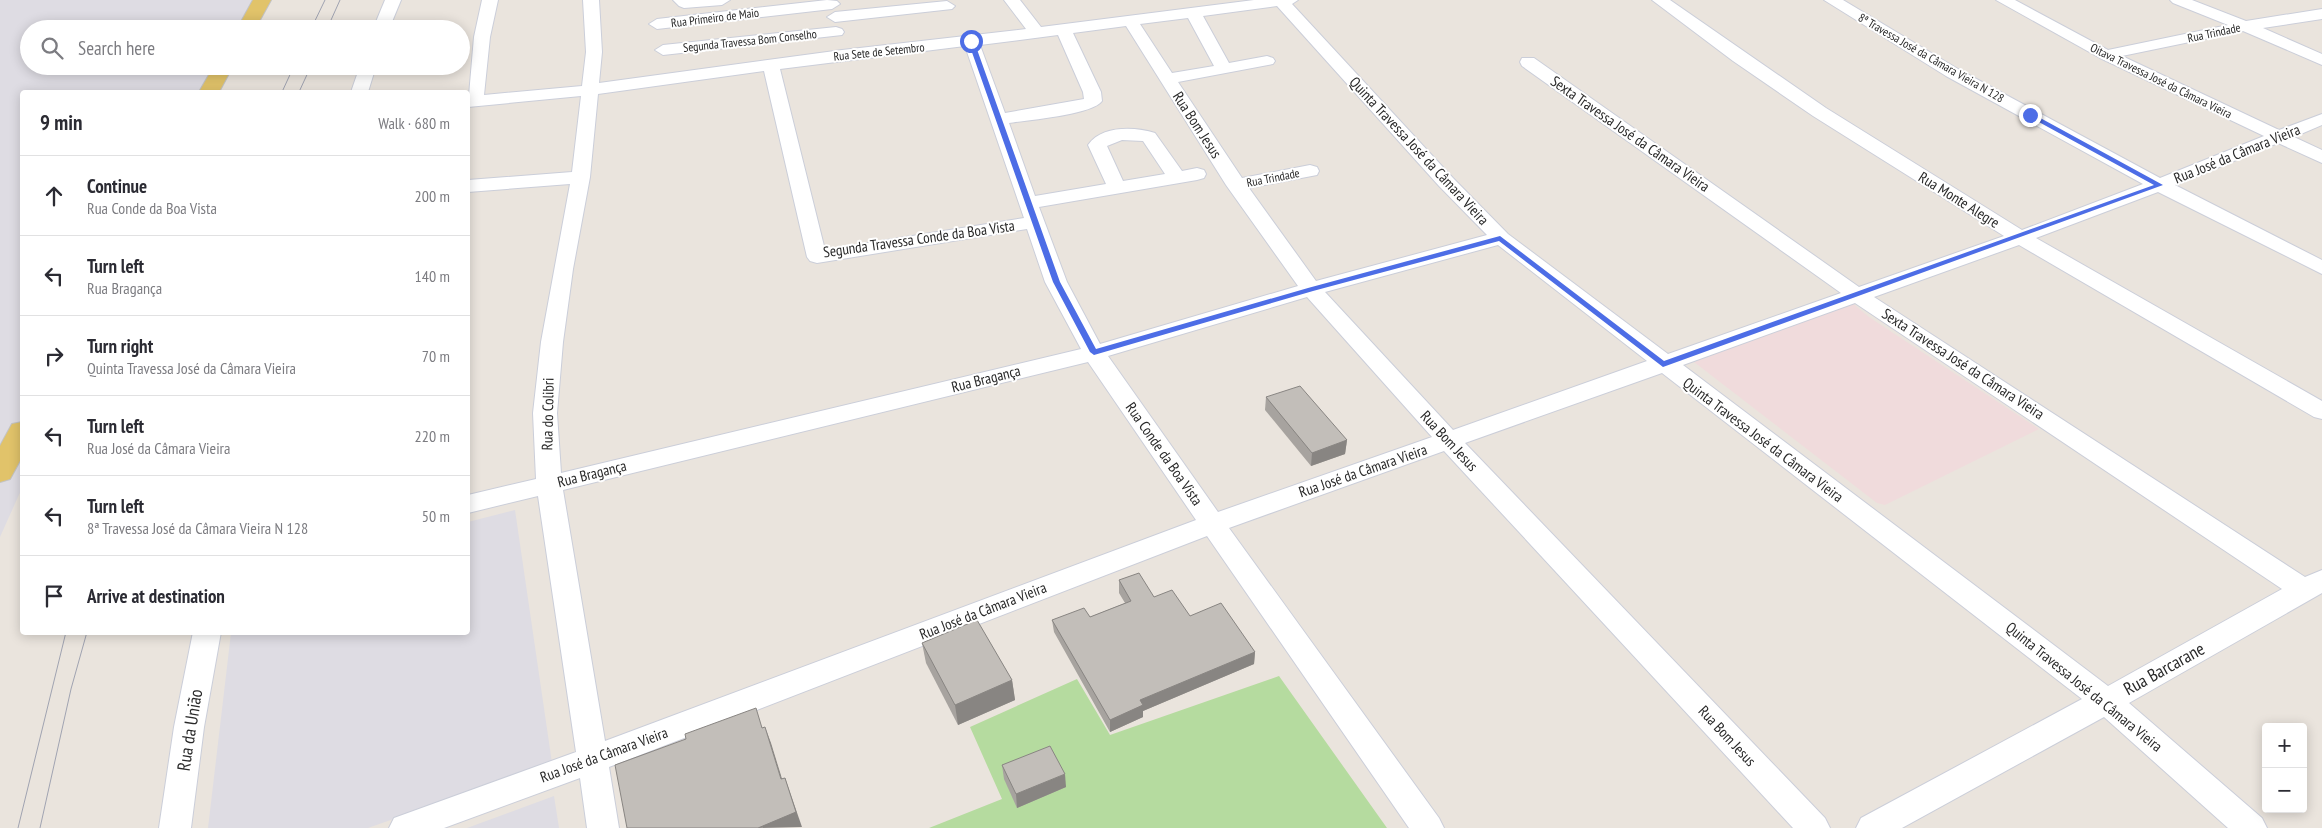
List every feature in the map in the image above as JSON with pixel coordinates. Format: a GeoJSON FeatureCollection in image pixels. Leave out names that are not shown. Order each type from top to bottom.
{"type":"FeatureCollection","features":[{"type":"Feature","properties":{"kind":"main road"},"geometry":{"type":"LineString","coordinates":[[251,20],[262,0]]}},
{"type":"Feature","properties":{"kind":"main road"},"geometry":{"type":"LineString","coordinates":[[210,90],[219,75]]}},
{"type":"Feature","properties":{"kind":"main road"},"geometry":{"type":"LineString","coordinates":[[0,472],[20,435]]}},
{"type":"Feature","properties":{"kind":"street"},"geometry":{"type":"LineString","coordinates":[[385,20],[393,0]]}},
{"type":"Feature","properties":{"kind":"street"},"geometry":{"type":"LineString","coordinates":[[471,102],[481,57],[483,22],[490,0]]}},
{"type":"Feature","properties":{"kind":"street","name":"Rua do Colibri"},"geometry":{"type":"LineString","coordinates":[[591,0],[594,35],[582,176],[563,269],[552,342],[546,412],[549,484],[603,828]]}},
{"type":"Feature","properties":{"kind":"street"},"geometry":{"type":"LineString","coordinates":[[686,2],[724,0]]}},
{"type":"Feature","properties":{"kind":"street"},"geometry":{"type":"LineString","coordinates":[[1012,0],[1036,32]]}},
{"type":"Feature","properties":{"kind":"street","name":"Rua Monte Alegre"},"geometry":{"type":"LineString","coordinates":[[1660,0],[1740,60],[1861,140],[2018,238],[2322,411]]}},
{"type":"Feature","properties":{"kind":"street","name":"8ª Travessa José da Câmara Vieira N 128"},"geometry":{"type":"LineString","coordinates":[[1832,0],[1922,55],[2159,185],[2322,268]]}},
{"type":"Feature","properties":{"kind":"street","name":"Oitava Travessa José da Câmara Vieira"},"geometry":{"type":"LineString","coordinates":[[2004,0],[2106,55],[2322,156]]}},
{"type":"Feature","properties":{"kind":"street"},"geometry":{"type":"LineString","coordinates":[[2178,0],[2245,26],[2322,60]]}},
{"type":"Feature","properties":{"kind":"street","name":"Rua Sete de Setembro"},"geometry":{"type":"LineString","coordinates":[[471,102],[589,90],[1129,19],[1285,1]]}},
{"type":"Feature","properties":{"kind":"street","name":"Quinta Travessa José da Câmara Vieira"},"geometry":{"type":"LineString","coordinates":[[1285,1],[1446,182],[1500,238],[2106,701],[2251,828]]}},
{"type":"Feature","properties":{"kind":"street"},"geometry":{"type":"LineString","coordinates":[[842,56],[833,13],[947,6]]}},
{"type":"Feature","properties":{"kind":"street"},"geometry":{"type":"LineString","coordinates":[[1193,12],[1224,69]]}},
{"type":"Feature","properties":{"kind":"street","name":"Rua Primeiro de Maio"},"geometry":{"type":"LineString","coordinates":[[657,24],[833,13]]}},
{"type":"Feature","properties":{"kind":"street","name":"Segunda Travessa Bom Conselho"},"geometry":{"type":"LineString","coordinates":[[663,50],[833,13]]}},
{"type":"Feature","properties":{"kind":"street","name":"Rua Trindade"},"geometry":{"type":"LineString","coordinates":[[2106,55],[2245,26],[2322,14]]}},
{"type":"Feature","properties":{"kind":"street","name":"Rua Bom Jesus"},"geometry":{"type":"LineString","coordinates":[[1129,19],[1236,185],[1311,290],[1449,441],[1814,828]]}},
{"type":"Feature","properties":{"kind":"street"},"geometry":{"type":"LineString","coordinates":[[998,119],[1086,105],[1093,101],[1092,92],[1063,28]]}},
{"type":"Feature","properties":{"kind":"street","name":"Rua Conde da Boa Vista"},"geometry":{"type":"LineString","coordinates":[[971,41],[1056,282],[1094,352],[1212,524],[1428,828]]}},
{"type":"Feature","properties":{"kind":"street"},"geometry":{"type":"LineString","coordinates":[[1167,79],[1267,61]]}},
{"type":"Feature","properties":{"kind":"street","name":"Sexta Travessa José da Câmara Vieira"},"geometry":{"type":"LineString","coordinates":[[1528,62],[1857,295],[2313,585]]}},
{"type":"Feature","properties":{"kind":"street","name":"Segunda Travessa Conde da Boa Vista"},"geometry":{"type":"LineString","coordinates":[[771,65],[817,257],[1035,222]]}},
{"type":"Feature","properties":{"kind":"street"},"geometry":{"type":"LineString","coordinates":[[361,90],[365,75]]}},
{"type":"Feature","properties":{"kind":"street","name":"Rua José da Câmara Vieira"},"geometry":{"type":"LineString","coordinates":[[405,828],[591,760],[1212,524],[2018,238],[2159,185],[2322,119]]}},
{"type":"Feature","properties":{"kind":"street"},"geometry":{"type":"LineString","coordinates":[[1117,188],[1097,145],[1106,139],[1138,134],[1149,137],[1177,177]]}},
{"type":"Feature","properties":{"kind":"street","name":"Rua Trindade"},"geometry":{"type":"LineString","coordinates":[[1236,185],[1310,171]]}},
{"type":"Feature","properties":{"kind":"street"},"geometry":{"type":"LineString","coordinates":[[1028,203],[1197,174]]}},
{"type":"Feature","properties":{"kind":"street"},"geometry":{"type":"LineString","coordinates":[[470,186],[582,176]]}},
{"type":"Feature","properties":{"kind":"street","name":"Rua Bragança"},"geometry":{"type":"LineString","coordinates":[[470,504],[1094,352],[1500,238]]}},
{"type":"Feature","properties":{"kind":"street","name":"Rua Barcarane"},"geometry":{"type":"LineString","coordinates":[[1872,828],[2106,701],[2313,585]]}},
{"type":"Feature","properties":{"kind":"street","name":"Rua da União"},"geometry":{"type":"LineString","coordinates":[[175,828],[189,727],[206,635]]}},
{"type":"Feature","properties":{"kind":"shaded area"},"geometry":{"type":"Polygon","coordinates":[[[0,0],[258,0],[248,20],[20,20],[20,75],[218,75],[210,90],[20,90],[20,492],[0,537],[0,0]]]}},
{"type":"Feature","properties":{"kind":"shaded area"},"geometry":{"type":"Polygon","coordinates":[[[1851,302],[1869,317],[2039,429],[1885,505],[1877,503],[1694,362],[1851,302]]]}},
{"type":"Feature","properties":{"kind":"shaded area"},"geometry":{"type":"Polygon","coordinates":[[[515,510],[552,763],[368,828],[208,828],[231,635],[470,635],[470,521],[515,510]]]}},
{"type":"Feature","properties":{"kind":"shaded area"},"geometry":{"type":"Polygon","coordinates":[[[554,796],[559,828],[467,828],[554,796]]]}},
{"type":"Feature","properties":{"kind":"green space"},"geometry":{"type":"Polygon","coordinates":[[[1279,676],[1387,828],[929,828],[1002,799],[970,727],[1077,679],[1110,735],[1279,676]]]}},
{"type":"Feature","properties":{"kind":"building"},"geometry":{"type":"Polygon","coordinates":[[[1300,386],[1347,440],[1312,453],[1266,397],[1300,386]]]}},
{"type":"Feature","properties":{"kind":"building"},"geometry":{"type":"Polygon","coordinates":[[[1139,573],[1154,597],[1172,590],[1190,616],[1221,603],[1255,652],[1140,700],[1143,705],[1110,720],[1052,620],[1084,608],[1090,617],[1131,601],[1119,580],[1139,573]]]}},
{"type":"Feature","properties":{"kind":"building"},"geometry":{"type":"Polygon","coordinates":[[[977,620],[1012,680],[955,705],[922,643],[977,620]]]}},
{"type":"Feature","properties":{"kind":"building"},"geometry":{"type":"Polygon","coordinates":[[[756,708],[762,728],[765,727],[781,779],[785,778],[796,812],[758,828],[627,828],[615,765],[686,739],[685,734],[756,708]]]}},
{"type":"Feature","properties":{"kind":"building"},"geometry":{"type":"Polygon","coordinates":[[[1050,746],[1065,774],[1016,794],[1002,765],[1050,746]]]}},
{"type":"Feature","properties":{"kind":"tram line"},"geometry":{"type":"LineString","coordinates":[[315,20],[325,0]]}},
{"type":"Feature","properties":{"kind":"tram line"},"geometry":{"type":"LineString","coordinates":[[331,20],[340,0]]}},
{"type":"Feature","properties":{"kind":"tram line"},"geometry":{"type":"LineString","coordinates":[[283,90],[290,75]]}},
{"type":"Feature","properties":{"kind":"tram line"},"geometry":{"type":"LineString","coordinates":[[300,90],[307,75]]}},
{"type":"Feature","properties":{"kind":"tram line"},"geometry":{"type":"LineString","coordinates":[[18,828],[65,635]]}},
{"type":"Feature","properties":{"kind":"tram line"},"geometry":{"type":"LineString","coordinates":[[40,828],[71,689],[86,635]]}},
{"type":"Feature","properties":{"kind":"route"},"geometry":{"type":"LineString","coordinates":[[971,41],[1056,282],[1094,352],[1500,238],[1663,364],[2018,238],[2159,185],[2030,115]]}}]}
